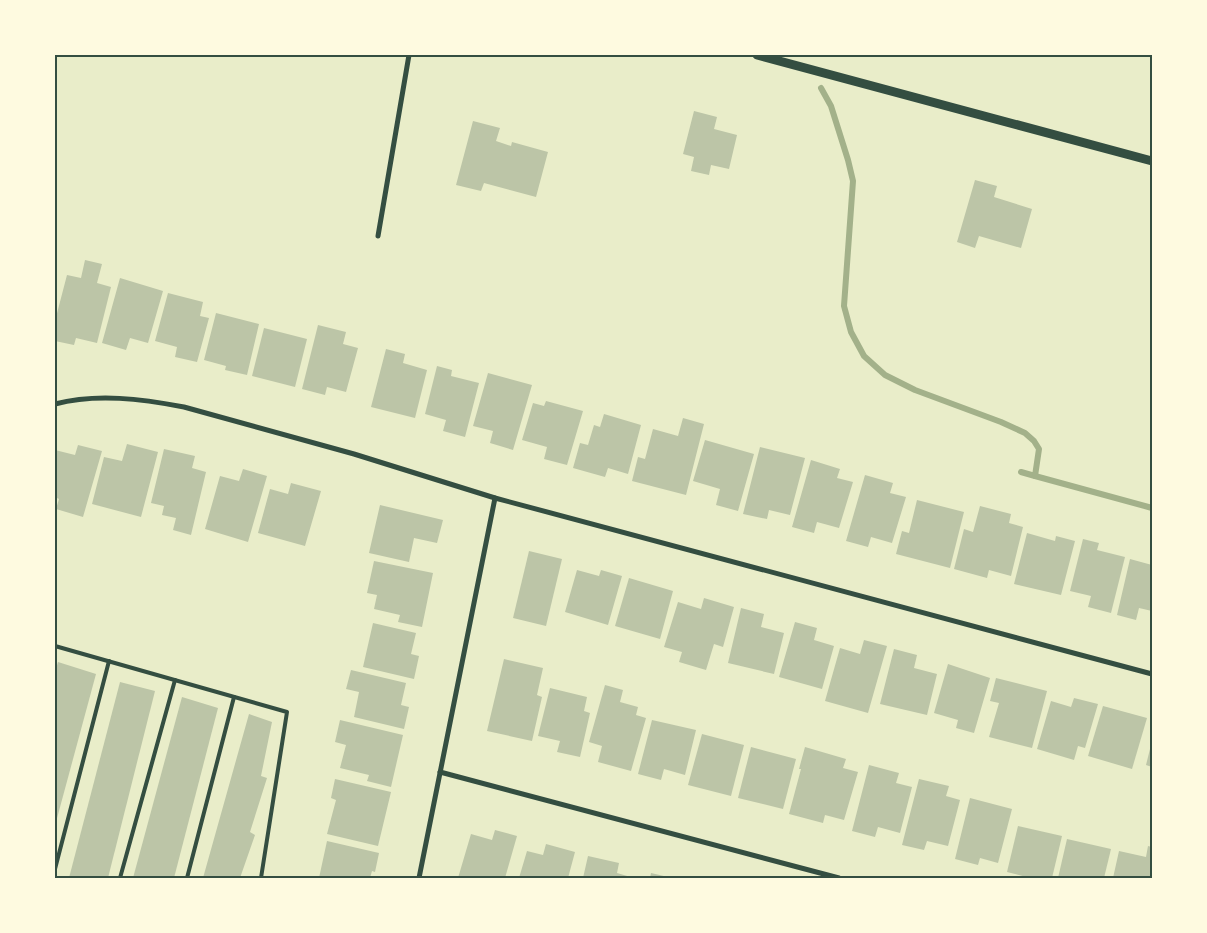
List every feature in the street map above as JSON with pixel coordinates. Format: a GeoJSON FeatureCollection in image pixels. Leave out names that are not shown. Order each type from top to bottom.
{"type":"FeatureCollection","features":[{"type":"Feature","properties":{"kind":"street"},"geometry":{"type":"LineString","coordinates":[[378,236],[410,55]]}},
{"type":"Feature","properties":{"kind":"street"},"geometry":{"type":"LineString","coordinates":[[757,55],[1152,161]]}},
{"type":"Feature","properties":{"kind":"street"},"geometry":{"type":"LineString","coordinates":[[55,404],[66,401],[111,398],[158,402],[184,407],[354,454],[495,498],[1152,674]]}},
{"type":"Feature","properties":{"kind":"street"},"geometry":{"type":"LineString","coordinates":[[419,878],[495,498]]}},
{"type":"Feature","properties":{"kind":"street"},"geometry":{"type":"LineString","coordinates":[[440,772],[839,878]]}},
{"type":"Feature","properties":{"kind":"lane"},"geometry":{"type":"LineString","coordinates":[[55,646],[287,712],[261,878]]}},
{"type":"Feature","properties":{"kind":"lane"},"geometry":{"type":"LineString","coordinates":[[55,869],[109,661]]}},
{"type":"Feature","properties":{"kind":"lane"},"geometry":{"type":"LineString","coordinates":[[120,878],[175,680]]}},
{"type":"Feature","properties":{"kind":"lane"},"geometry":{"type":"LineString","coordinates":[[187,878],[234,697]]}},
{"type":"Feature","properties":{"kind":"building"},"geometry":{"type":"Polygon","coordinates":[[[694,111],[717,117],[714,129],[737,135],[729,169],[711,165],[709,175],[691,171],[694,157],[683,154],[694,111]]]}},
{"type":"Feature","properties":{"kind":"building"},"geometry":{"type":"Polygon","coordinates":[[[473,121],[500,128],[496,141],[511,146],[512,142],[548,152],[536,197],[484,183],[481,191],[456,185],[473,121]]]}},
{"type":"Feature","properties":{"kind":"building"},"geometry":{"type":"Polygon","coordinates":[[[975,180],[997,186],[994,197],[1032,209],[1021,248],[979,236],[975,248],[957,242],[975,180]]]}},
{"type":"Feature","properties":{"kind":"building"},"geometry":{"type":"Polygon","coordinates":[[[85,260],[102,264],[97,283],[111,287],[97,343],[76,338],[74,345],[55,341],[55,321],[67,275],[81,278],[85,260]]]}},
{"type":"Feature","properties":{"kind":"building"},"geometry":{"type":"Polygon","coordinates":[[[120,278],[163,291],[148,343],[130,338],[126,350],[102,343],[120,278]]]}},
{"type":"Feature","properties":{"kind":"building"},"geometry":{"type":"Polygon","coordinates":[[[168,293],[203,302],[200,316],[209,318],[197,362],[175,357],[177,347],[155,341],[168,293]]]}},
{"type":"Feature","properties":{"kind":"building"},"geometry":{"type":"Polygon","coordinates":[[[216,313],[259,324],[247,375],[225,370],[226,366],[204,360],[216,313]]]}},
{"type":"Feature","properties":{"kind":"building"},"geometry":{"type":"Polygon","coordinates":[[[318,325],[346,332],[343,344],[358,348],[346,392],[327,387],[325,395],[302,389],[318,325]]]}},
{"type":"Feature","properties":{"kind":"building"},"geometry":{"type":"Polygon","coordinates":[[[264,328],[307,339],[295,387],[252,376],[264,328]]]}},
{"type":"Feature","properties":{"kind":"building"},"geometry":{"type":"Polygon","coordinates":[[[386,349],[405,354],[403,363],[427,370],[415,418],[371,407],[386,349]]]}},
{"type":"Feature","properties":{"kind":"building"},"geometry":{"type":"Polygon","coordinates":[[[437,366],[452,370],[451,376],[479,383],[465,437],[443,431],[446,420],[425,414],[437,366]]]}},
{"type":"Feature","properties":{"kind":"building"},"geometry":{"type":"Polygon","coordinates":[[[488,373],[532,385],[513,450],[490,443],[493,431],[473,426],[488,373]]]}},
{"type":"Feature","properties":{"kind":"building"},"geometry":{"type":"Polygon","coordinates":[[[546,401],[583,411],[567,465],[544,459],[547,447],[522,440],[533,403],[544,406],[546,401]]]}},
{"type":"Feature","properties":{"kind":"building"},"geometry":{"type":"Polygon","coordinates":[[[604,414],[641,425],[628,474],[608,468],[605,477],[573,468],[580,443],[588,445],[594,425],[600,427],[604,414]]]}},
{"type":"Feature","properties":{"kind":"building"},"geometry":{"type":"Polygon","coordinates":[[[683,418],[704,424],[686,495],[632,481],[638,457],[645,459],[653,429],[678,436],[683,418]]]}},
{"type":"Feature","properties":{"kind":"building"},"geometry":{"type":"Polygon","coordinates":[[[705,440],[754,454],[738,511],[716,505],[720,489],[693,481],[705,440]]]}},
{"type":"Feature","properties":{"kind":"building"},"geometry":{"type":"Polygon","coordinates":[[[127,444],[158,452],[141,517],[92,504],[104,457],[122,461],[127,444]]]}},
{"type":"Feature","properties":{"kind":"building"},"geometry":{"type":"Polygon","coordinates":[[[78,445],[102,451],[83,517],[56,509],[59,499],[55,497],[55,450],[75,455],[78,445]]]}},
{"type":"Feature","properties":{"kind":"building"},"geometry":{"type":"Polygon","coordinates":[[[760,447],[805,458],[790,515],[769,510],[767,519],[743,514],[760,447]]]}},
{"type":"Feature","properties":{"kind":"building"},"geometry":{"type":"Polygon","coordinates":[[[164,449],[195,456],[192,468],[206,472],[191,535],[173,530],[176,518],[162,515],[164,506],[151,503],[164,449]]]}},
{"type":"Feature","properties":{"kind":"building"},"geometry":{"type":"Polygon","coordinates":[[[811,460],[840,469],[837,478],[853,482],[839,528],[817,522],[814,533],[792,527],[811,460]]]}},
{"type":"Feature","properties":{"kind":"building"},"geometry":{"type":"Polygon","coordinates":[[[243,469],[267,476],[248,542],[205,529],[220,476],[239,481],[243,469]]]}},
{"type":"Feature","properties":{"kind":"building"},"geometry":{"type":"Polygon","coordinates":[[[865,475],[893,483],[890,493],[906,497],[892,543],[871,537],[868,547],[846,541],[865,475]]]}},
{"type":"Feature","properties":{"kind":"building"},"geometry":{"type":"Polygon","coordinates":[[[291,483],[321,491],[305,546],[258,533],[270,489],[288,494],[291,483]]]}},
{"type":"Feature","properties":{"kind":"building"},"geometry":{"type":"Polygon","coordinates":[[[917,500],[964,512],[950,568],[896,554],[902,531],[909,533],[917,500]]]}},
{"type":"Feature","properties":{"kind":"building"},"geometry":{"type":"Polygon","coordinates":[[[380,505],[443,520],[437,543],[414,538],[409,562],[369,553],[380,505]]]}},
{"type":"Feature","properties":{"kind":"building"},"geometry":{"type":"Polygon","coordinates":[[[980,506],[1011,514],[1009,523],[1023,527],[1011,576],[989,570],[987,578],[954,569],[964,529],[973,532],[980,506]]]}},
{"type":"Feature","properties":{"kind":"building"},"geometry":{"type":"Polygon","coordinates":[[[1027,533],[1055,541],[1056,536],[1075,541],[1061,595],[1014,584],[1027,533]]]}},
{"type":"Feature","properties":{"kind":"building"},"geometry":{"type":"Polygon","coordinates":[[[1083,539],[1099,543],[1097,550],[1125,557],[1111,613],[1088,607],[1091,596],[1070,591],[1083,539]]]}},
{"type":"Feature","properties":{"kind":"building"},"geometry":{"type":"Polygon","coordinates":[[[529,551],[562,559],[546,626],[513,618],[529,551]]]}},
{"type":"Feature","properties":{"kind":"building"},"geometry":{"type":"Polygon","coordinates":[[[1130,559],[1152,565],[1152,611],[1139,608],[1136,620],[1117,615],[1130,559]]]}},
{"type":"Feature","properties":{"kind":"building"},"geometry":{"type":"Polygon","coordinates":[[[374,561],[433,573],[422,627],[398,622],[400,615],[374,609],[377,595],[367,593],[374,561]]]}},
{"type":"Feature","properties":{"kind":"building"},"geometry":{"type":"Polygon","coordinates":[[[577,570],[599,576],[601,570],[622,576],[608,625],[565,612],[577,570]]]}},
{"type":"Feature","properties":{"kind":"building"},"geometry":{"type":"Polygon","coordinates":[[[629,578],[673,591],[660,639],[615,626],[629,578]]]}},
{"type":"Feature","properties":{"kind":"building"},"geometry":{"type":"Polygon","coordinates":[[[704,598],[734,607],[723,647],[714,644],[706,670],[679,662],[682,652],[664,647],[678,602],[701,609],[704,598]]]}},
{"type":"Feature","properties":{"kind":"building"},"geometry":{"type":"Polygon","coordinates":[[[741,608],[764,614],[761,627],[784,633],[774,674],[728,663],[741,608]]]}},
{"type":"Feature","properties":{"kind":"building"},"geometry":{"type":"Polygon","coordinates":[[[795,622],[817,628],[814,640],[834,646],[822,689],[779,677],[795,622]]]}},
{"type":"Feature","properties":{"kind":"building"},"geometry":{"type":"Polygon","coordinates":[[[373,623],[416,633],[411,654],[419,656],[414,679],[363,667],[373,623]]]}},
{"type":"Feature","properties":{"kind":"building"},"geometry":{"type":"Polygon","coordinates":[[[864,640],[887,646],[868,713],[825,701],[840,648],[860,654],[864,640]]]}},
{"type":"Feature","properties":{"kind":"building"},"geometry":{"type":"Polygon","coordinates":[[[894,649],[917,655],[914,668],[937,674],[927,715],[880,704],[894,649]]]}},
{"type":"Feature","properties":{"kind":"building"},"geometry":{"type":"Polygon","coordinates":[[[504,659],[543,668],[537,695],[542,697],[532,741],[487,731],[504,659]]]}},
{"type":"Feature","properties":{"kind":"building"},"geometry":{"type":"Polygon","coordinates":[[[58,662],[96,674],[56,822],[55,672],[58,662]]]}},
{"type":"Feature","properties":{"kind":"building"},"geometry":{"type":"Polygon","coordinates":[[[948,664],[990,678],[974,733],[956,728],[958,720],[934,713],[948,664]]]}},
{"type":"Feature","properties":{"kind":"building"},"geometry":{"type":"Polygon","coordinates":[[[351,670],[406,683],[401,705],[409,707],[404,729],[354,717],[359,692],[346,689],[351,670]]]}},
{"type":"Feature","properties":{"kind":"building"},"geometry":{"type":"Polygon","coordinates":[[[996,678],[1047,691],[1032,748],[989,737],[999,703],[990,701],[996,678]]]}},
{"type":"Feature","properties":{"kind":"building"},"geometry":{"type":"Polygon","coordinates":[[[120,682],[155,691],[108,878],[69,878],[120,682]]]}},
{"type":"Feature","properties":{"kind":"building"},"geometry":{"type":"Polygon","coordinates":[[[605,685],[623,690],[620,702],[638,707],[636,715],[646,718],[631,771],[598,762],[602,746],[589,742],[605,685]]]}},
{"type":"Feature","properties":{"kind":"building"},"geometry":{"type":"Polygon","coordinates":[[[550,688],[587,697],[584,711],[590,713],[580,757],[557,752],[560,741],[538,736],[550,688]]]}},
{"type":"Feature","properties":{"kind":"building"},"geometry":{"type":"Polygon","coordinates":[[[182,697],[218,708],[174,878],[133,878],[182,697]]]}},
{"type":"Feature","properties":{"kind":"building"},"geometry":{"type":"Polygon","coordinates":[[[1074,698],[1098,704],[1085,748],[1078,746],[1074,760],[1037,749],[1051,701],[1071,707],[1074,698]]]}},
{"type":"Feature","properties":{"kind":"building"},"geometry":{"type":"Polygon","coordinates":[[[1103,706],[1147,718],[1132,769],[1088,756],[1103,706]]]}},
{"type":"Feature","properties":{"kind":"building"},"geometry":{"type":"Polygon","coordinates":[[[249,714],[272,722],[261,776],[267,778],[250,832],[255,835],[240,878],[203,878],[249,714]]]}},
{"type":"Feature","properties":{"kind":"building"},"geometry":{"type":"Polygon","coordinates":[[[340,720],[403,735],[391,787],[367,781],[369,775],[340,768],[346,745],[335,742],[340,720]]]}},
{"type":"Feature","properties":{"kind":"building"},"geometry":{"type":"Polygon","coordinates":[[[652,720],[696,730],[685,775],[664,769],[661,780],[638,774],[652,720]]]}},
{"type":"Feature","properties":{"kind":"building"},"geometry":{"type":"Polygon","coordinates":[[[702,734],[744,745],[731,796],[688,785],[702,734]]]}},
{"type":"Feature","properties":{"kind":"building"},"geometry":{"type":"Polygon","coordinates":[[[1152,745],[1152,767],[1146,765],[1152,745]]]}},
{"type":"Feature","properties":{"kind":"building"},"geometry":{"type":"Polygon","coordinates":[[[751,747],[796,759],[783,809],[738,798],[751,747]]]}},
{"type":"Feature","properties":{"kind":"building"},"geometry":{"type":"Polygon","coordinates":[[[805,747],[846,759],[843,768],[858,772],[844,820],[825,815],[823,823],[789,814],[805,747]]]}},
{"type":"Feature","properties":{"kind":"building"},"geometry":{"type":"Polygon","coordinates":[[[869,765],[899,773],[896,783],[912,787],[900,833],[878,827],[875,837],[852,831],[869,765]]]}},
{"type":"Feature","properties":{"kind":"building"},"geometry":{"type":"Polygon","coordinates":[[[335,779],[391,792],[378,846],[327,834],[336,800],[331,798],[335,779]]]}},
{"type":"Feature","properties":{"kind":"building"},"geometry":{"type":"Polygon","coordinates":[[[919,779],[949,786],[946,796],[960,800],[948,846],[927,841],[924,850],[902,845],[919,779]]]}},
{"type":"Feature","properties":{"kind":"building"},"geometry":{"type":"Polygon","coordinates":[[[970,798],[1012,809],[998,863],[980,858],[978,865],[955,859],[970,798]]]}},
{"type":"Feature","properties":{"kind":"building"},"geometry":{"type":"Polygon","coordinates":[[[1018,826],[1062,836],[1052,878],[1030,878],[1007,872],[1018,826]]]}},
{"type":"Feature","properties":{"kind":"building"},"geometry":{"type":"Polygon","coordinates":[[[495,830],[517,836],[505,878],[458,878],[471,834],[492,840],[495,830]]]}},
{"type":"Feature","properties":{"kind":"building"},"geometry":{"type":"Polygon","coordinates":[[[1067,839],[1111,849],[1104,878],[1058,878],[1067,839]]]}},
{"type":"Feature","properties":{"kind":"building"},"geometry":{"type":"Polygon","coordinates":[[[327,841],[379,853],[375,872],[372,871],[370,878],[319,878],[327,841]]]}},
{"type":"Feature","properties":{"kind":"building"},"geometry":{"type":"Polygon","coordinates":[[[546,844],[575,852],[568,878],[519,878],[527,851],[543,855],[546,844]]]}},
{"type":"Feature","properties":{"kind":"building"},"geometry":{"type":"Polygon","coordinates":[[[1148,846],[1152,847],[1152,878],[1113,878],[1119,851],[1146,857],[1148,846]]]}},
{"type":"Feature","properties":{"kind":"building"},"geometry":{"type":"Polygon","coordinates":[[[588,856],[619,863],[617,873],[634,878],[583,878],[588,856]]]}},
{"type":"Feature","properties":{"kind":"building"},"geometry":{"type":"Polygon","coordinates":[[[651,873],[668,877],[650,878],[651,873]]]}},
{"type":"Feature","properties":{"kind":"waterway"},"geometry":{"type":"LineString","coordinates":[[821,88],[831,106],[853,181],[844,306],[851,332],[864,356],[885,375],[915,390],[1001,422],[1025,433],[1034,441],[1039,449],[1035,476],[1021,472]]}},
{"type":"Feature","properties":{"kind":"waterway"},"geometry":{"type":"LineString","coordinates":[[1035,476],[1152,508]]}}]}
